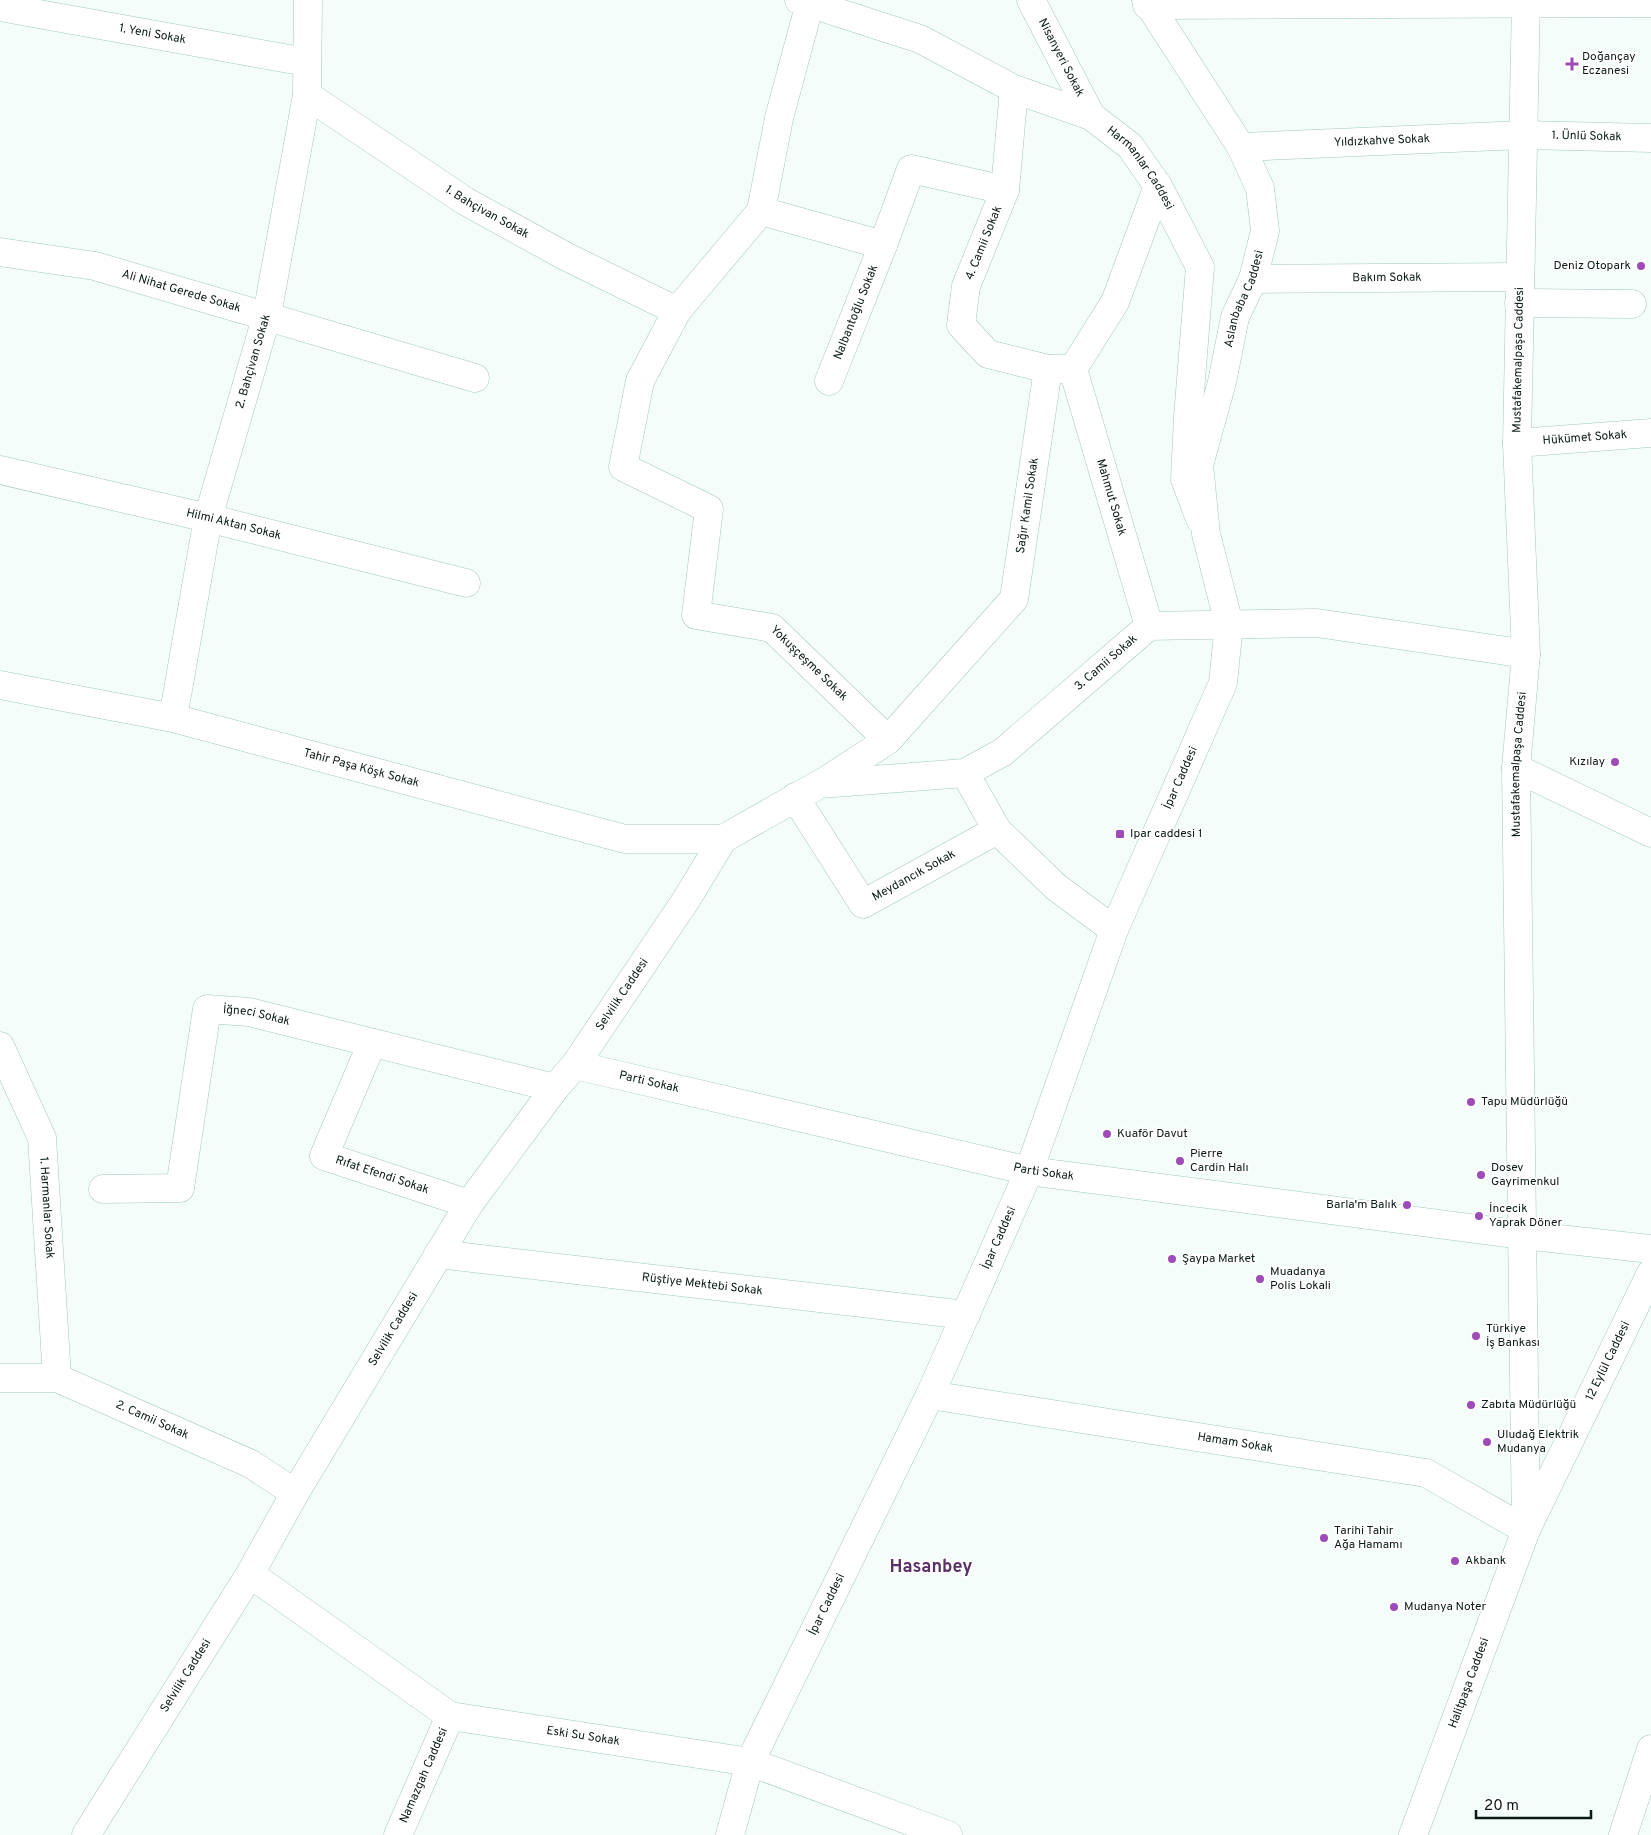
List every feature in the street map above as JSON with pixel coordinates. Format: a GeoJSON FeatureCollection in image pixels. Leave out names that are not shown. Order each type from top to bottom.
{"type":"FeatureCollection","features":[{"type":"Feature","properties":{"kind":"street","name":"2. Bahçivan Sokak"},"geometry":{"type":"LineString","coordinates":[[173,718],[208,518],[267,315],[307,95],[308,0]]}},
{"type":"Feature","properties":{"kind":"street","name":"Nisanyeri Sokak"},"geometry":{"type":"LineString","coordinates":[[1031,0],[1091,116]]}},
{"type":"Feature","properties":{"kind":"street","name":"Harmanlar Caddesi"},"geometry":{"type":"LineString","coordinates":[[805,2],[920,39],[1014,89],[1091,116],[1130,146],[1158,186],[1200,267],[1185,479],[1206,534]]}},
{"type":"Feature","properties":{"kind":"street"},"geometry":{"type":"LineString","coordinates":[[678,310],[761,211],[779,118],[805,2]]}},
{"type":"Feature","properties":{"kind":"street"},"geometry":{"type":"LineString","coordinates":[[1146,2],[1651,3]]}},
{"type":"Feature","properties":{"kind":"street","name":"Aslanbaba Caddesi"},"geometry":{"type":"LineString","coordinates":[[1146,2],[1241,147],[1260,188],[1265,231],[1253,278],[1234,317],[1222,382],[1199,464],[1206,534],[1229,624]]}},
{"type":"Feature","properties":{"kind":"street","name":"Mustafakemalpaşa Caddesi"},"geometry":{"type":"LineString","coordinates":[[1525,2],[1517,443],[1526,654],[1516,768],[1526,1530]]}},
{"type":"Feature","properties":{"kind":"street","name":"1. Yeni Sokak"},"geometry":{"type":"LineString","coordinates":[[0,7],[306,62]]}},
{"type":"Feature","properties":{"kind":"street","name":"4. Camii Sokak"},"geometry":{"type":"LineString","coordinates":[[1014,89],[1005,190],[966,286],[961,324],[988,354],[1061,369]]}},
{"type":"Feature","properties":{"kind":"street","name":"1. Bahçivan Sokak"},"geometry":{"type":"LineString","coordinates":[[307,95],[465,201],[565,256],[678,310]]}},
{"type":"Feature","properties":{"kind":"street","name":"1. Ünlü Sokak"},"geometry":{"type":"LineString","coordinates":[[1523,135],[1651,138]]}},
{"type":"Feature","properties":{"kind":"street","name":"Yıldızkahve Sokak"},"geometry":{"type":"LineString","coordinates":[[1241,147],[1523,135]]}},
{"type":"Feature","properties":{"kind":"street","name":"Nalbantoğlu Sokak"},"geometry":{"type":"LineString","coordinates":[[829,381],[911,170],[1005,190]]}},
{"type":"Feature","properties":{"kind":"street","name":"Sağır Kamil Sokak"},"geometry":{"type":"LineString","coordinates":[[820,784],[888,740],[1014,599],[1061,369],[1115,302],[1158,186]]}},
{"type":"Feature","properties":{"kind":"street"},"geometry":{"type":"LineString","coordinates":[[761,211],[883,245]]}},
{"type":"Feature","properties":{"kind":"street","name":"Ali Nihat Gerede Sokak"},"geometry":{"type":"LineString","coordinates":[[0,252],[95,266],[267,315],[474,378]]}},
{"type":"Feature","properties":{"kind":"street","name":"Bakım Sokak"},"geometry":{"type":"LineString","coordinates":[[1253,278],[1520,290],[1632,304]]}},
{"type":"Feature","properties":{"kind":"street","name":"Yokuşçeşme Sokak"},"geometry":{"type":"LineString","coordinates":[[678,310],[640,381],[623,468],[709,509],[696,615],[772,628],[888,740]]}},
{"type":"Feature","properties":{"kind":"street","name":"Mahmut Sokak"},"geometry":{"type":"LineString","coordinates":[[1061,369],[1150,626]]}},
{"type":"Feature","properties":{"kind":"street","name":"Hükümet Sokak"},"geometry":{"type":"LineString","coordinates":[[1517,443],[1651,433]]}},
{"type":"Feature","properties":{"kind":"street","name":"Hilmi Aktan Sokak"},"geometry":{"type":"LineString","coordinates":[[0,470],[208,518],[466,583]]}},
{"type":"Feature","properties":{"kind":"street","name":"3. Camii Sokak"},"geometry":{"type":"LineString","coordinates":[[723,839],[820,784],[965,773],[1003,752],[1150,626],[1317,623],[1526,654]]}},
{"type":"Feature","properties":{"kind":"street","name":"İpar Caddesi"},"geometry":{"type":"LineString","coordinates":[[730,1835],[750,1762],[930,1395],[1030,1171],[1114,930],[1223,683],[1229,624]]}},
{"type":"Feature","properties":{"kind":"street","name":"Tahir Paşa Köşk Sokak"},"geometry":{"type":"LineString","coordinates":[[0,685],[173,718],[626,839],[723,839]]}},
{"type":"Feature","properties":{"kind":"street"},"geometry":{"type":"LineString","coordinates":[[1516,768],[1651,832]]}},
{"type":"Feature","properties":{"kind":"street"},"geometry":{"type":"LineString","coordinates":[[965,773],[997,830],[1056,887],[1114,930]]}},
{"type":"Feature","properties":{"kind":"street","name":"Meydancık Sokak"},"geometry":{"type":"LineString","coordinates":[[795,797],[863,904],[997,830]]}},
{"type":"Feature","properties":{"kind":"street","name":"Selvilik Caddesi"},"geometry":{"type":"LineString","coordinates":[[86,1835],[250,1574],[295,1493],[438,1254],[470,1204],[555,1088],[575,1065],[686,900],[723,839]]}},
{"type":"Feature","properties":{"kind":"street","name":"İğneci Sokak"},"geometry":{"type":"LineString","coordinates":[[103,1189],[180,1188],[207,1009],[249,1012],[555,1088]]}},
{"type":"Feature","properties":{"kind":"street","name":"Rıfat Efendi Sokak"},"geometry":{"type":"LineString","coordinates":[[372,1043],[324,1156],[470,1204]]}},
{"type":"Feature","properties":{"kind":"street","name":"1. Harmanlar Sokak"},"geometry":{"type":"LineString","coordinates":[[0,1046],[42,1138],[57,1378]]}},
{"type":"Feature","properties":{"kind":"street","name":"Parti Sokak"},"geometry":{"type":"LineString","coordinates":[[575,1065],[1030,1171],[1522,1235],[1651,1249]]}},
{"type":"Feature","properties":{"kind":"street","name":"Rüştiye Mektebi Sokak"},"geometry":{"type":"LineString","coordinates":[[438,1254],[966,1315]]}},
{"type":"Feature","properties":{"kind":"street","name":"12 Eylül Caddesi"},"geometry":{"type":"LineString","coordinates":[[1526,1530],[1651,1273]]}},
{"type":"Feature","properties":{"kind":"street","name":"2. Camii Sokak"},"geometry":{"type":"LineString","coordinates":[[0,1378],[57,1378],[251,1464],[295,1493]]}},
{"type":"Feature","properties":{"kind":"street","name":"Hamam Sokak"},"geometry":{"type":"LineString","coordinates":[[930,1395],[1426,1473],[1526,1530]]}},
{"type":"Feature","properties":{"kind":"street","name":"Halitpaşa Caddesi"},"geometry":{"type":"LineString","coordinates":[[1413,1835],[1526,1530]]}},
{"type":"Feature","properties":{"kind":"street","name":"Eski Su Sokak"},"geometry":{"type":"LineString","coordinates":[[250,1574],[450,1716],[750,1762],[948,1835]]}},
{"type":"Feature","properties":{"kind":"street","name":"Namazgah Caddesi"},"geometry":{"type":"LineString","coordinates":[[398,1835],[450,1716]]}},
{"type":"Feature","properties":{"kind":"street"},"geometry":{"type":"LineString","coordinates":[[1622,1835],[1651,1749]]}},
{"type":"Feature","properties":{"kind":"place","name":"Doğançay Eczanesi"},"geometry":{"type":"Point","coordinates":[1572,64]}},
{"type":"Feature","properties":{"kind":"place","name":"Deniz Otopark"},"geometry":{"type":"Point","coordinates":[1641,266]}},
{"type":"Feature","properties":{"kind":"place","name":"Kızılay"},"geometry":{"type":"Point","coordinates":[1615,762]}},
{"type":"Feature","properties":{"kind":"place","name":"Ipar caddesi 1"},"geometry":{"type":"Point","coordinates":[1120,834]}},
{"type":"Feature","properties":{"kind":"place","name":"Tapu Müdürlüğü"},"geometry":{"type":"Point","coordinates":[1471,1102]}},
{"type":"Feature","properties":{"kind":"place","name":"Kuaför Davut"},"geometry":{"type":"Point","coordinates":[1107,1134]}},
{"type":"Feature","properties":{"kind":"place","name":"Pierre Cardin Halı"},"geometry":{"type":"Point","coordinates":[1180,1161]}},
{"type":"Feature","properties":{"kind":"place","name":"Dosev Gayrimenkul"},"geometry":{"type":"Point","coordinates":[1481,1175]}},
{"type":"Feature","properties":{"kind":"place","name":"Barla'm Balık"},"geometry":{"type":"Point","coordinates":[1407,1205]}},
{"type":"Feature","properties":{"kind":"place","name":"İncecik Yaprak Döner"},"geometry":{"type":"Point","coordinates":[1479,1216]}},
{"type":"Feature","properties":{"kind":"place","name":"Şaypa Market"},"geometry":{"type":"Point","coordinates":[1172,1259]}},
{"type":"Feature","properties":{"kind":"place","name":"Muadanya Polis Lokali"},"geometry":{"type":"Point","coordinates":[1260,1279]}},
{"type":"Feature","properties":{"kind":"place","name":"Türkiye İş Bankası"},"geometry":{"type":"Point","coordinates":[1476,1336]}},
{"type":"Feature","properties":{"kind":"place","name":"Zabıta Müdürlüğü"},"geometry":{"type":"Point","coordinates":[1471,1405]}},
{"type":"Feature","properties":{"kind":"place","name":"Uludağ Elektrik Mudanya"},"geometry":{"type":"Point","coordinates":[1487,1442]}},
{"type":"Feature","properties":{"kind":"place","name":"Tarihi Tahir Ağa Hamamı"},"geometry":{"type":"Point","coordinates":[1324,1538]}},
{"type":"Feature","properties":{"kind":"place","name":"Akbank"},"geometry":{"type":"Point","coordinates":[1455,1561]}},
{"type":"Feature","properties":{"kind":"place","name":"Mudanya Noter"},"geometry":{"type":"Point","coordinates":[1394,1607]}},
{"type":"Feature","properties":{"kind":"district","name":"Hasanbey"},"geometry":{"type":"Point","coordinates":[931,1567]}}]}
